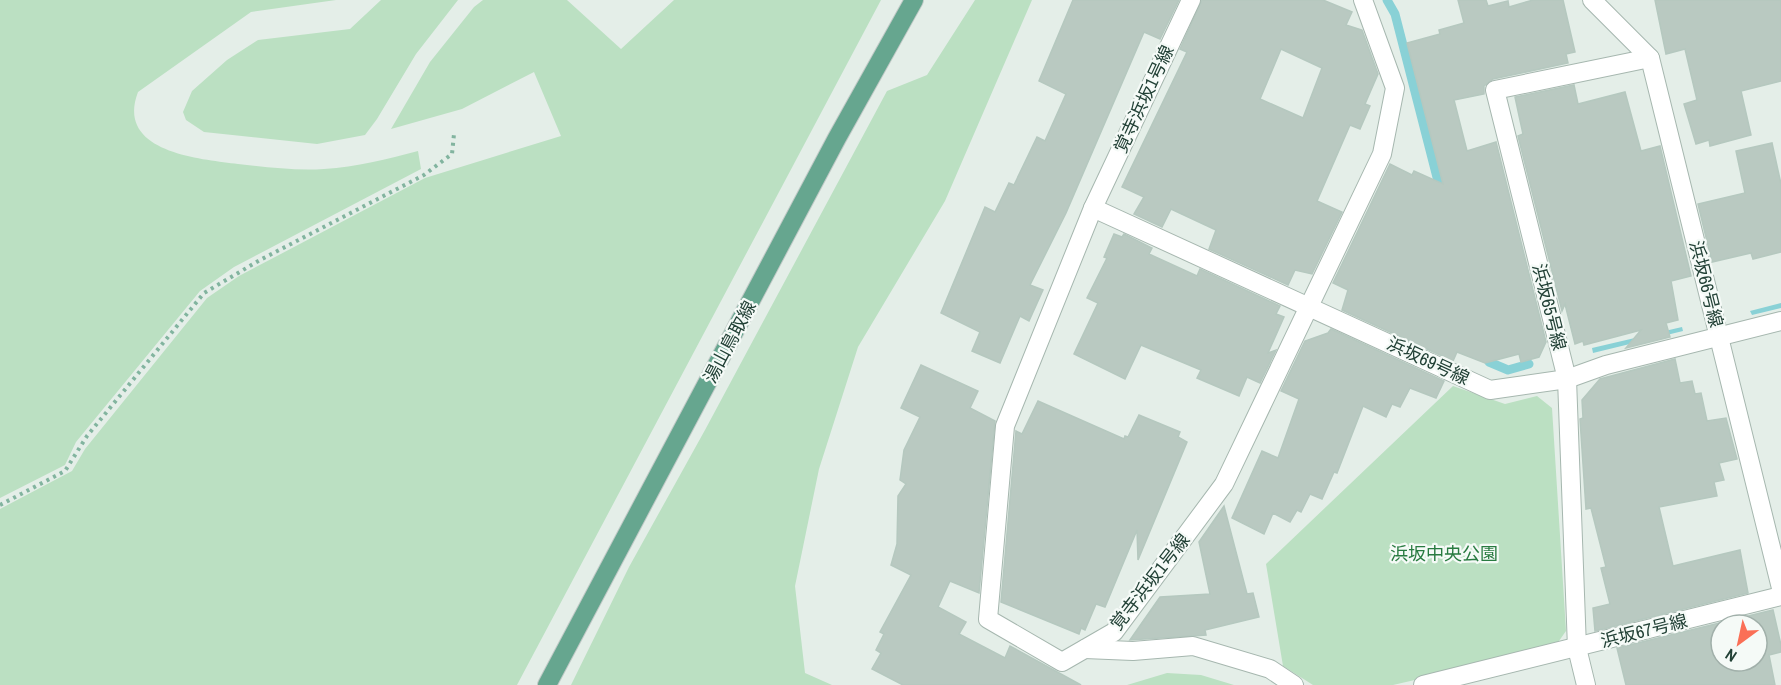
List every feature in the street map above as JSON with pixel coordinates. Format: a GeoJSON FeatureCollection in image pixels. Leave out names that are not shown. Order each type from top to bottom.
{"type":"FeatureCollection","features":[{"type":"Feature","properties":{"kind":"main road","name":"湯山鳥取線"},"geometry":{"type":"LineString","coordinates":[[547,685],[837,138],[914,0]]}},
{"type":"Feature","properties":{"kind":"street","name":"覚寺浜坂1号線"},"geometry":{"type":"LineString","coordinates":[[1191,0],[1093,208],[1005,426],[988,619],[1062,662],[1114,632],[1224,484],[1382,154],[1395,88],[1364,0]]}},
{"type":"Feature","properties":{"kind":"street"},"geometry":{"type":"LineString","coordinates":[[1592,0],[1650,58]]}},
{"type":"Feature","properties":{"kind":"street","name":"浜坂66号線"},"geometry":{"type":"LineString","coordinates":[[1650,58],[1781,588]]}},
{"type":"Feature","properties":{"kind":"street","name":"浜坂65号線"},"geometry":{"type":"LineString","coordinates":[[1586,685],[1577,648],[1567,379],[1496,90],[1650,58]]}},
{"type":"Feature","properties":{"kind":"street","name":"浜坂69号線"},"geometry":{"type":"LineString","coordinates":[[1093,208],[1490,390],[1567,379],[1606,365],[1781,321]]}},
{"type":"Feature","properties":{"kind":"street","name":"浜坂67号線"},"geometry":{"type":"LineString","coordinates":[[1423,685],[1781,596]]}},
{"type":"Feature","properties":{"kind":"street"},"geometry":{"type":"LineString","coordinates":[[1085,649],[1133,651],[1193,646],[1270,669],[1294,685]]}},
{"type":"Feature","properties":{"kind":"path"},"geometry":{"type":"LineString","coordinates":[[0,505],[65,471],[87,436],[204,293],[260,260],[424,175],[452,153],[454,134]]}},
{"type":"Feature","properties":{"kind":"green space"},"geometry":{"type":"Polygon","coordinates":[[[0,0],[336,0],[251,12],[138,92],[134,112],[138,128],[149,140],[165,149],[183,155],[222,162],[281,168],[324,169],[360,165],[418,151],[421,169],[234,267],[200,291],[76,442],[65,465],[0,498],[0,0]]]}},
{"type":"Feature","properties":{"kind":"green space"},"geometry":{"type":"Polygon","coordinates":[[[381,0],[458,0],[416,54],[365,135],[317,144],[204,132],[186,120],[183,112],[192,91],[227,60],[258,40],[350,29],[381,0]]]}},
{"type":"Feature","properties":{"kind":"green space"},"geometry":{"type":"Polygon","coordinates":[[[483,0],[567,0],[621,49],[674,0],[881,0],[517,685],[0,685],[0,509],[72,471],[85,449],[207,298],[239,276],[425,178],[561,136],[534,72],[462,109],[391,129],[430,62],[474,7],[483,0]]]}},
{"type":"Feature","properties":{"kind":"green space"},"geometry":{"type":"Polygon","coordinates":[[[975,0],[1032,0],[945,201],[858,347],[819,469],[795,586],[805,673],[832,685],[571,685],[629,567],[887,91],[927,75],[975,0]]]}},
{"type":"Feature","properties":{"kind":"green space","name":"浜坂中央公園"},"geometry":{"type":"Polygon","coordinates":[[[1453,386],[1505,404],[1537,396],[1552,408],[1566,631],[1554,648],[1393,685],[1313,685],[1283,666],[1266,564],[1453,386]]]}},
{"type":"Feature","properties":{"kind":"green space"},"geometry":{"type":"Polygon","coordinates":[[[1167,673],[1201,675],[1234,685],[1127,685],[1167,673]]]}},
{"type":"Feature","properties":{"kind":"water"},"geometry":{"type":"Polygon","coordinates":[[[1781,303],[1781,308],[1752,315],[1750,311],[1781,303]]]}},
{"type":"Feature","properties":{"kind":"water"},"geometry":{"type":"Polygon","coordinates":[[[1682,327],[1683,331],[1593,353],[1592,348],[1682,327]]]}},
{"type":"Feature","properties":{"kind":"building"},"geometry":{"type":"Polygon","coordinates":[[[1073,0],[1179,0],[1160,39],[1144,32],[1066,213],[1030,285],[1043,290],[1029,321],[1020,316],[1000,363],[972,351],[980,332],[941,313],[985,207],[995,212],[1009,183],[1014,185],[1037,137],[1045,141],[1066,94],[1039,81],[1073,0]]]}},
{"type":"Feature","properties":{"kind":"building"},"geometry":{"type":"Polygon","coordinates":[[[1202,0],[1323,0],[1352,12],[1346,25],[1362,30],[1378,74],[1365,104],[1370,106],[1360,129],[1350,125],[1317,201],[1342,212],[1312,274],[1295,270],[1288,285],[1209,249],[1216,230],[1171,209],[1162,227],[1134,214],[1144,197],[1122,187],[1187,52],[1180,49],[1202,0]],[[1281,49],[1260,99],[1303,118],[1322,68],[1281,49]]]}},
{"type":"Feature","properties":{"kind":"building"},"geometry":{"type":"Polygon","coordinates":[[[1458,0],[1486,0],[1488,6],[1508,1],[1509,7],[1533,0],[1563,0],[1575,52],[1566,54],[1568,63],[1493,79],[1484,86],[1484,94],[1454,100],[1467,151],[1496,142],[1546,342],[1539,357],[1521,362],[1519,354],[1485,363],[1457,352],[1453,361],[1342,310],[1348,290],[1333,283],[1390,164],[1412,175],[1414,171],[1443,184],[1407,43],[1440,34],[1439,30],[1464,23],[1458,0]]]}},
{"type":"Feature","properties":{"kind":"building"},"geometry":{"type":"Polygon","coordinates":[[[1655,0],[1781,0],[1781,81],[1741,91],[1751,135],[1710,146],[1709,140],[1696,144],[1684,104],[1697,100],[1685,49],[1666,54],[1655,0]]]}},
{"type":"Feature","properties":{"kind":"building"},"geometry":{"type":"Polygon","coordinates":[[[1574,85],[1578,104],[1625,92],[1641,151],[1660,146],[1691,276],[1671,281],[1678,320],[1666,323],[1670,337],[1626,348],[1641,330],[1584,345],[1583,341],[1575,344],[1565,304],[1562,311],[1518,136],[1523,134],[1515,97],[1574,85]]]}},
{"type":"Feature","properties":{"kind":"building"},"geometry":{"type":"Polygon","coordinates":[[[1772,143],[1781,184],[1781,252],[1753,259],[1751,253],[1712,262],[1698,204],[1745,193],[1736,151],[1772,143]]]}},
{"type":"Feature","properties":{"kind":"building"},"geometry":{"type":"Polygon","coordinates":[[[1114,234],[1122,237],[1124,234],[1152,248],[1149,254],[1197,276],[1200,269],[1280,306],[1276,314],[1284,317],[1268,353],[1276,350],[1260,383],[1247,377],[1239,396],[1197,378],[1201,370],[1141,345],[1125,379],[1074,354],[1098,303],[1087,298],[1107,258],[1104,257],[1114,234]]]}},
{"type":"Feature","properties":{"kind":"building"},"geometry":{"type":"Polygon","coordinates":[[[1331,329],[1444,381],[1436,398],[1410,388],[1400,407],[1392,404],[1386,417],[1363,406],[1337,473],[1334,472],[1322,499],[1310,494],[1301,512],[1297,510],[1290,522],[1273,513],[1264,534],[1232,518],[1262,451],[1278,458],[1299,399],[1281,391],[1305,341],[1328,333],[1331,329]]]}},
{"type":"Feature","properties":{"kind":"building"},"geometry":{"type":"Polygon","coordinates":[[[1675,359],[1680,383],[1692,381],[1695,394],[1701,393],[1707,421],[1726,418],[1737,459],[1719,463],[1724,480],[1714,482],[1717,496],[1659,507],[1673,566],[1740,550],[1748,593],[1595,631],[1593,608],[1610,604],[1601,568],[1606,567],[1591,508],[1586,509],[1580,419],[1583,418],[1582,400],[1600,379],[1675,359]]]}},
{"type":"Feature","properties":{"kind":"building"},"geometry":{"type":"Polygon","coordinates":[[[921,365],[978,391],[970,408],[995,421],[979,593],[950,581],[938,607],[966,622],[959,634],[1005,658],[1010,646],[1081,685],[903,685],[872,669],[881,653],[876,650],[884,634],[880,632],[911,575],[891,565],[897,544],[898,496],[906,484],[900,480],[904,450],[920,417],[901,408],[921,365]]]}},
{"type":"Feature","properties":{"kind":"building"},"geometry":{"type":"Polygon","coordinates":[[[1038,401],[1124,439],[1125,436],[1128,437],[1139,415],[1180,432],[1178,437],[1187,442],[1138,560],[1137,530],[1105,607],[1096,604],[1085,630],[1081,628],[1079,634],[1001,602],[1016,431],[1022,434],[1038,401]]]}},
{"type":"Feature","properties":{"kind":"building"},"geometry":{"type":"Polygon","coordinates":[[[1224,506],[1247,594],[1253,593],[1259,617],[1205,630],[1206,635],[1130,640],[1160,597],[1210,594],[1199,542],[1224,506]]]}},
{"type":"Feature","properties":{"kind":"building"},"geometry":{"type":"Polygon","coordinates":[[[1773,610],[1781,652],[1769,655],[1769,613],[1761,613],[1773,610]]]}},
{"type":"Feature","properties":{"kind":"building"},"geometry":{"type":"Polygon","coordinates":[[[1709,626],[1709,673],[1769,673],[1769,655],[1775,685],[1626,685],[1617,648],[1709,626]]]}},
{"type":"Feature","properties":{"kind":"waterway"},"geometry":{"type":"LineString","coordinates":[[1387,0],[1395,14],[1441,193]]}},
{"type":"Feature","properties":{"kind":"waterway"},"geometry":{"type":"LineString","coordinates":[[1486,351],[1489,362],[1508,370],[1529,364]]}}]}
